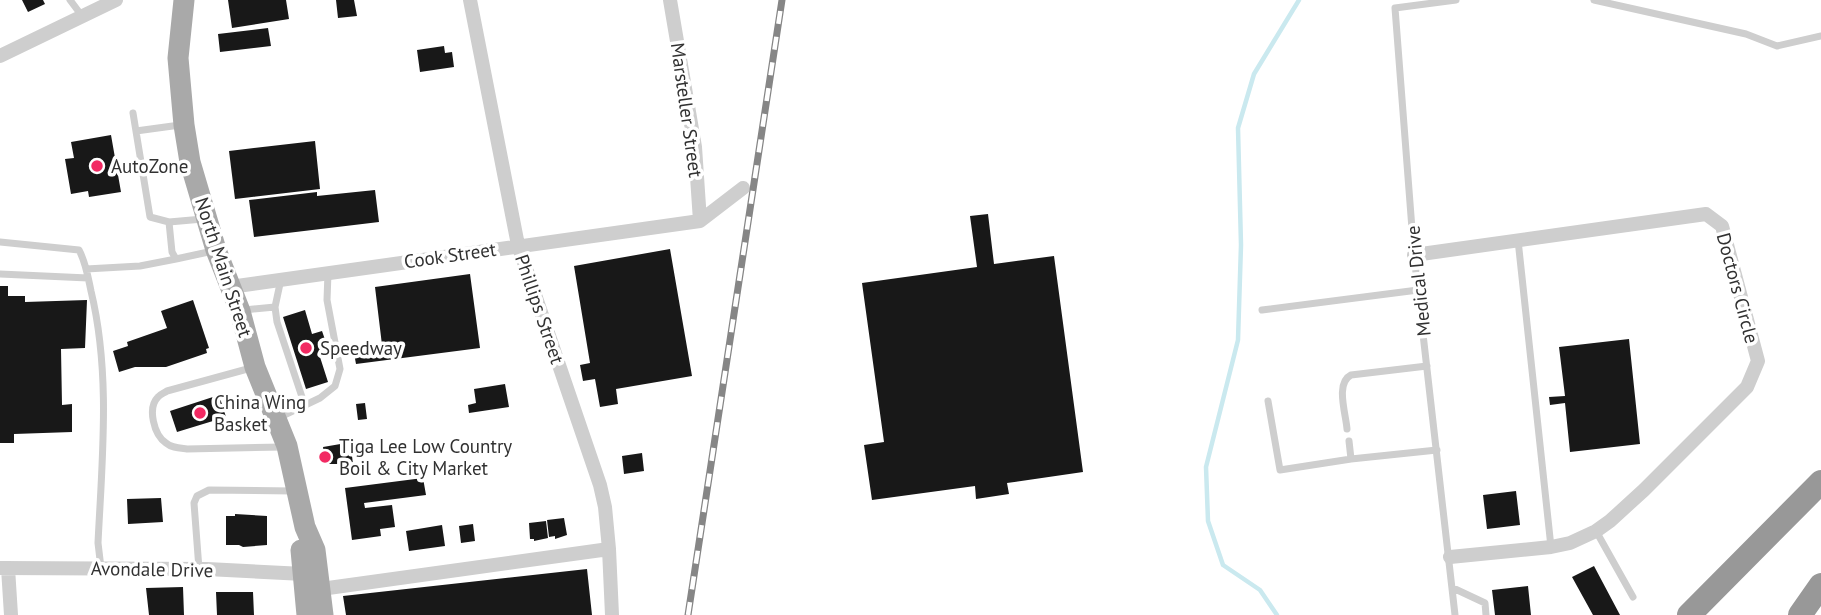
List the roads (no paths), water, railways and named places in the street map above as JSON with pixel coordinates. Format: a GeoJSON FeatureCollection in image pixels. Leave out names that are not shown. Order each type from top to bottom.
{"type":"FeatureCollection","features":[{"type":"Feature","properties":{"kind":"highway"},"geometry":{"type":"LineString","coordinates":[[1689,615],[1821,482]]}},
{"type":"Feature","properties":{"kind":"highway"},"geometry":{"type":"LineString","coordinates":[[1800,615],[1821,585]]}},
{"type":"Feature","properties":{"kind":"main road","name":"North Main Street"},"geometry":{"type":"LineString","coordinates":[[184,0],[178,58],[190,162],[216,250],[240,311],[255,367],[278,418],[287,446],[305,527],[316,550],[323,615]]}},
{"type":"Feature","properties":{"kind":"main road","name":"North Main Street"},"geometry":{"type":"LineString","coordinates":[[305,527],[301,549],[307,615]]}},
{"type":"Feature","properties":{"kind":"street"},"geometry":{"type":"LineString","coordinates":[[0,56],[116,0]]}},
{"type":"Feature","properties":{"kind":"street","name":"Phillips Street"},"geometry":{"type":"LineString","coordinates":[[470,0],[518,245],[600,485],[610,549],[612,615]]}},
{"type":"Feature","properties":{"kind":"street","name":"Marsteller Street"},"geometry":{"type":"LineString","coordinates":[[670,0],[695,147],[700,220]]}},
{"type":"Feature","properties":{"kind":"street","name":"Cook Street"},"geometry":{"type":"LineString","coordinates":[[230,287],[700,220],[743,188]]}},
{"type":"Feature","properties":{"kind":"street","name":"Doctors Circle"},"geometry":{"type":"LineString","coordinates":[[1414,255],[1706,214],[1722,226],[1758,361],[1747,387],[1644,490],[1610,522],[1596,531],[1551,547],[1450,557]]}},
{"type":"Feature","properties":{"kind":"street"},"geometry":{"type":"LineString","coordinates":[[321,589],[610,549]]}},
{"type":"Feature","properties":{"kind":"street"},"geometry":{"type":"LineString","coordinates":[[4,568],[11,615]]}},
{"type":"Feature","properties":{"kind":"street","name":"Avondale Drive"},"geometry":{"type":"LineString","coordinates":[[4,568],[199,569],[304,574]]}},
{"type":"Feature","properties":{"kind":"lane"},"geometry":{"type":"LineString","coordinates":[[70,0],[82,16]]}},
{"type":"Feature","properties":{"kind":"lane","name":"Medical Drive"},"geometry":{"type":"LineString","coordinates":[[1455,615],[1414,255],[1395,8],[1456,0]]}},
{"type":"Feature","properties":{"kind":"lane"},"geometry":{"type":"LineString","coordinates":[[1594,0],[1746,34],[1777,47],[1821,36]]}},
{"type":"Feature","properties":{"kind":"lane"},"geometry":{"type":"LineString","coordinates":[[133,113],[150,217],[169,222],[207,217]]}},
{"type":"Feature","properties":{"kind":"lane"},"geometry":{"type":"LineString","coordinates":[[135,131],[184,125]]}},
{"type":"Feature","properties":{"kind":"lane"},"geometry":{"type":"LineString","coordinates":[[169,222],[172,252],[176,259]]}},
{"type":"Feature","properties":{"kind":"lane"},"geometry":{"type":"LineString","coordinates":[[1518,240],[1551,547]]}},
{"type":"Feature","properties":{"kind":"lane"},"geometry":{"type":"LineString","coordinates":[[0,242],[79,250],[84,259],[96,312],[103,364],[103,440],[98,543],[101,568]]}},
{"type":"Feature","properties":{"kind":"lane"},"geometry":{"type":"LineString","coordinates":[[86,269],[140,266],[216,250]]}},
{"type":"Feature","properties":{"kind":"lane"},"geometry":{"type":"LineString","coordinates":[[278,418],[305,406],[335,386],[340,369],[327,300],[328,272]]}},
{"type":"Feature","properties":{"kind":"lane"},"geometry":{"type":"LineString","coordinates":[[0,274],[88,278]]}},
{"type":"Feature","properties":{"kind":"lane"},"geometry":{"type":"LineString","coordinates":[[281,279],[275,307],[277,322],[305,406]]}},
{"type":"Feature","properties":{"kind":"lane"},"geometry":{"type":"LineString","coordinates":[[1262,310],[1418,290]]}},
{"type":"Feature","properties":{"kind":"lane"},"geometry":{"type":"LineString","coordinates":[[240,311],[275,307]]}},
{"type":"Feature","properties":{"kind":"lane"},"geometry":{"type":"LineString","coordinates":[[1347,429],[1343,381],[1351,375],[1427,366]]}},
{"type":"Feature","properties":{"kind":"lane"},"geometry":{"type":"LineString","coordinates":[[255,367],[167,391],[157,397],[153,406],[153,417],[158,434],[174,448],[287,446]]}},
{"type":"Feature","properties":{"kind":"lane"},"geometry":{"type":"LineString","coordinates":[[1268,401],[1280,470],[1437,450]]}},
{"type":"Feature","properties":{"kind":"lane"},"geometry":{"type":"LineString","coordinates":[[1349,441],[1351,459]]}},
{"type":"Feature","properties":{"kind":"lane"},"geometry":{"type":"LineString","coordinates":[[199,569],[194,503],[197,496],[209,490],[298,491]]}},
{"type":"Feature","properties":{"kind":"lane"},"geometry":{"type":"LineString","coordinates":[[1596,531],[1633,597]]}},
{"type":"Feature","properties":{"kind":"lane"},"geometry":{"type":"LineString","coordinates":[[1453,588],[1485,603],[1486,615]]}},
{"type":"Feature","properties":{"kind":"waterway"},"geometry":{"type":"LineString","coordinates":[[1277,615],[1260,590],[1223,565],[1208,521],[1206,467],[1238,340],[1241,245],[1238,128],[1254,74],[1299,0]]}},
{"type":"Feature","properties":{"kind":"railway"},"geometry":{"type":"LineString","coordinates":[[688,615],[782,0]]}},
{"type":"Feature","properties":{"kind":"place","name":"AutoZone"},"geometry":{"type":"Point","coordinates":[97,166]}},
{"type":"Feature","properties":{"kind":"place","name":"Speedway"},"geometry":{"type":"Point","coordinates":[306,348]}},
{"type":"Feature","properties":{"kind":"place","name":"China Wing Basket"},"geometry":{"type":"Point","coordinates":[200,413]}},
{"type":"Feature","properties":{"kind":"place","name":"Tiga Lee Low Country Boil & City Market"},"geometry":{"type":"Point","coordinates":[325,457]}}]}
